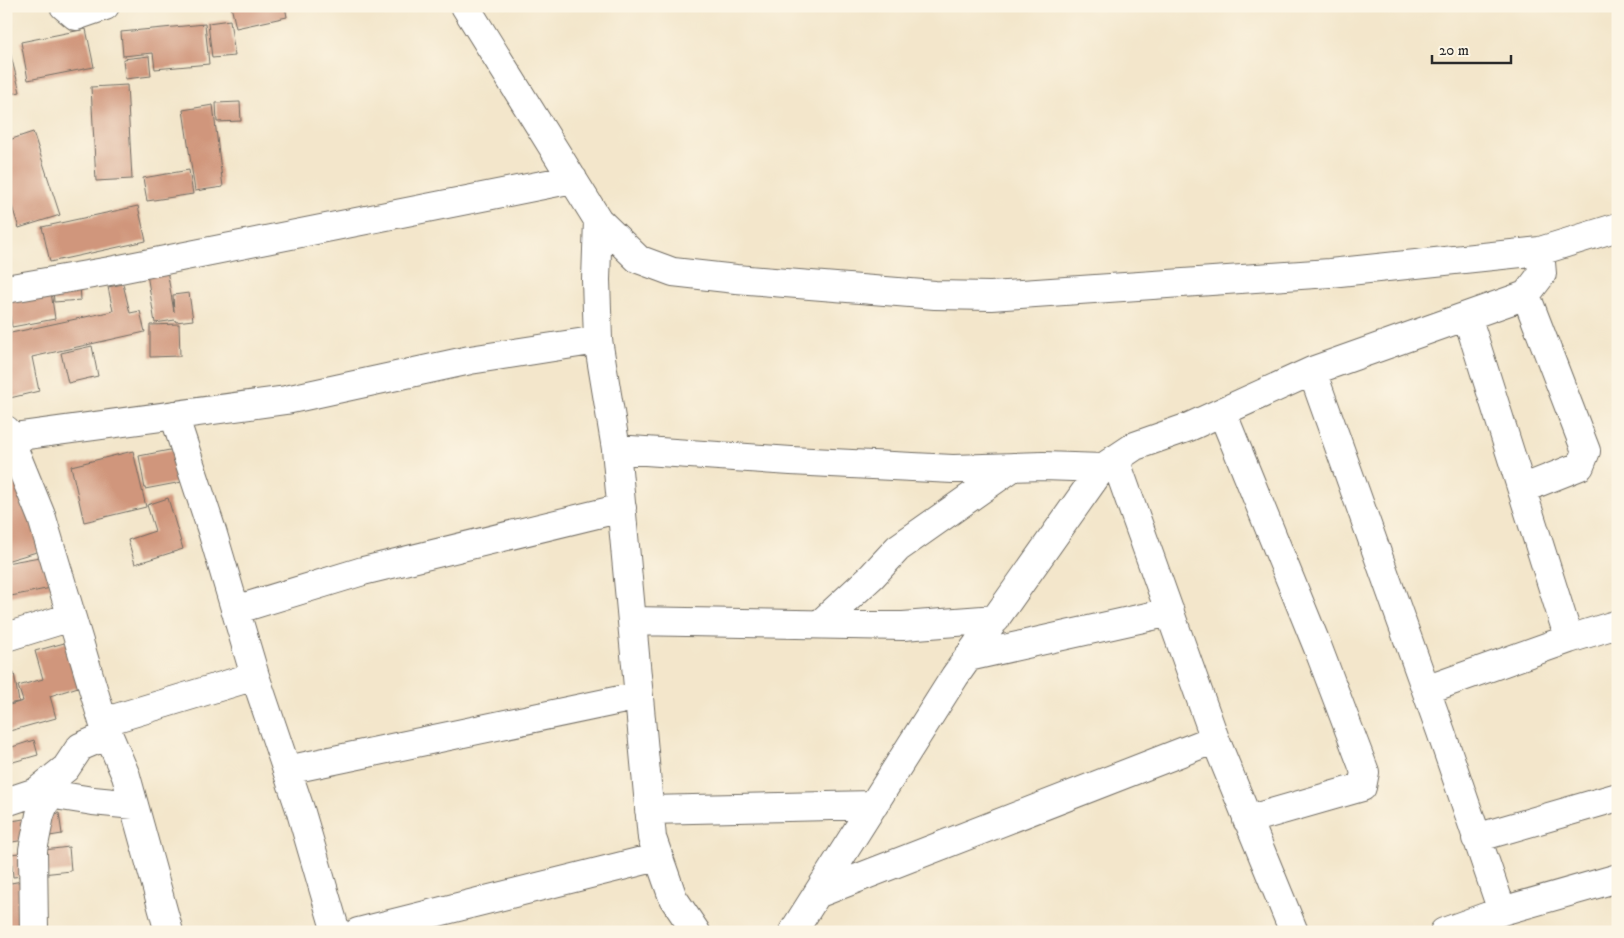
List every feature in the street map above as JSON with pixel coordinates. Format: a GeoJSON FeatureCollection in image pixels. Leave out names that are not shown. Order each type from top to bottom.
{"type":"FeatureCollection","features":[{"type":"Feature","properties":{"kind":"street"},"geometry":{"type":"LineString","coordinates":[[64,6],[76,16],[105,6]]}},
{"type":"Feature","properties":{"kind":"street"},"geometry":{"type":"LineString","coordinates":[[465,6],[598,220],[638,259],[673,272],[746,280],[934,295],[992,296],[1330,273],[1540,251],[1618,226]]}},
{"type":"Feature","properties":{"kind":"street"},"geometry":{"type":"LineString","coordinates":[[6,289],[110,271],[573,179]]}},
{"type":"Feature","properties":{"kind":"street"},"geometry":{"type":"LineString","coordinates":[[598,220],[596,280],[598,340],[616,449],[652,838],[673,898],[696,932]]}},
{"type":"Feature","properties":{"kind":"street"},"geometry":{"type":"LineString","coordinates":[[793,932],[968,658],[1109,464],[1135,446],[1190,427],[1312,371],[1526,295],[1542,274],[1540,251]]}},
{"type":"Feature","properties":{"kind":"street"},"geometry":{"type":"LineString","coordinates":[[1522,489],[1580,466],[1586,451],[1526,295]]}},
{"type":"Feature","properties":{"kind":"street"},"geometry":{"type":"LineString","coordinates":[[1467,316],[1569,639]]}},
{"type":"Feature","properties":{"kind":"street"},"geometry":{"type":"LineString","coordinates":[[169,932],[126,776],[106,728],[42,518],[7,435],[286,400],[470,360],[598,340]]}},
{"type":"Feature","properties":{"kind":"street"},"geometry":{"type":"LineString","coordinates":[[1312,371],[1426,690],[1502,911]]}},
{"type":"Feature","properties":{"kind":"street"},"geometry":{"type":"LineString","coordinates":[[1222,412],[1318,648],[1365,772],[1362,787],[1247,820]]}},
{"type":"Feature","properties":{"kind":"street"},"geometry":{"type":"LineString","coordinates":[[174,415],[212,531],[255,676],[300,809],[336,932]]}},
{"type":"Feature","properties":{"kind":"street"},"geometry":{"type":"LineString","coordinates":[[616,449],[791,461],[953,469],[1109,464]]}},
{"type":"Feature","properties":{"kind":"street"},"geometry":{"type":"LineString","coordinates":[[1109,464],[1170,612],[1215,739],[1247,820],[1294,932]]}},
{"type":"Feature","properties":{"kind":"street"},"geometry":{"type":"LineString","coordinates":[[820,624],[872,576],[898,548],[1013,467]]}},
{"type":"Feature","properties":{"kind":"street"},"geometry":{"type":"LineString","coordinates":[[235,610],[363,572],[622,508]]}},
{"type":"Feature","properties":{"kind":"street"},"geometry":{"type":"LineString","coordinates":[[968,658],[1170,612]]}},
{"type":"Feature","properties":{"kind":"street"},"geometry":{"type":"LineString","coordinates":[[6,637],[71,618]]}},
{"type":"Feature","properties":{"kind":"street"},"geometry":{"type":"LineString","coordinates":[[632,621],[903,626],[996,619]]}},
{"type":"Feature","properties":{"kind":"street"},"geometry":{"type":"LineString","coordinates":[[1426,690],[1569,639],[1618,624]]}},
{"type":"Feature","properties":{"kind":"street"},"geometry":{"type":"LineString","coordinates":[[34,932],[33,850],[40,816],[42,793],[66,768],[80,747],[106,728],[255,676]]}},
{"type":"Feature","properties":{"kind":"street"},"geometry":{"type":"LineString","coordinates":[[286,770],[639,696]]}},
{"type":"Feature","properties":{"kind":"street"},"geometry":{"type":"LineString","coordinates":[[817,894],[1215,739]]}},
{"type":"Feature","properties":{"kind":"street"},"geometry":{"type":"LineString","coordinates":[[6,802],[42,793],[134,805]]}},
{"type":"Feature","properties":{"kind":"street"},"geometry":{"type":"LineString","coordinates":[[1476,838],[1618,797]]}},
{"type":"Feature","properties":{"kind":"street"},"geometry":{"type":"LineString","coordinates":[[649,810],[874,806]]}},
{"type":"Feature","properties":{"kind":"street"},"geometry":{"type":"LineString","coordinates":[[358,932],[658,857]]}},
{"type":"Feature","properties":{"kind":"street"},"geometry":{"type":"LineString","coordinates":[[1444,932],[1502,911],[1618,878]]}},
{"type":"Feature","properties":{"kind":"building"},"geometry":{"type":"Polygon","coordinates":[[[231,6],[285,6],[287,17],[236,28],[231,6]]]}},
{"type":"Feature","properties":{"kind":"building"},"geometry":{"type":"Polygon","coordinates":[[[230,20],[235,56],[212,58],[208,23],[230,20]]]}},
{"type":"Feature","properties":{"kind":"building"},"geometry":{"type":"Polygon","coordinates":[[[205,24],[209,64],[155,69],[153,53],[123,56],[121,32],[205,24]]]}},
{"type":"Feature","properties":{"kind":"building"},"geometry":{"type":"Polygon","coordinates":[[[86,29],[94,67],[28,80],[21,42],[86,29]]]}},
{"type":"Feature","properties":{"kind":"building"},"geometry":{"type":"Polygon","coordinates":[[[10,52],[20,92],[6,95],[6,53],[10,52]]]}},
{"type":"Feature","properties":{"kind":"building"},"geometry":{"type":"Polygon","coordinates":[[[149,56],[151,76],[125,79],[123,59],[149,56]]]}},
{"type":"Feature","properties":{"kind":"building"},"geometry":{"type":"Polygon","coordinates":[[[127,85],[132,179],[96,181],[91,87],[127,85]]]}},
{"type":"Feature","properties":{"kind":"building"},"geometry":{"type":"Polygon","coordinates":[[[240,102],[241,121],[217,122],[216,103],[240,102]]]}},
{"type":"Feature","properties":{"kind":"building"},"geometry":{"type":"Polygon","coordinates":[[[213,105],[223,187],[195,191],[183,110],[213,105]]]}},
{"type":"Feature","properties":{"kind":"building"},"geometry":{"type":"Polygon","coordinates":[[[33,132],[60,215],[19,228],[6,188],[6,141],[33,132]]]}},
{"type":"Feature","properties":{"kind":"building"},"geometry":{"type":"Polygon","coordinates":[[[189,170],[193,194],[147,201],[143,178],[189,170]]]}},
{"type":"Feature","properties":{"kind":"building"},"geometry":{"type":"Polygon","coordinates":[[[138,206],[146,241],[50,262],[42,227],[138,206]]]}},
{"type":"Feature","properties":{"kind":"building"},"geometry":{"type":"Polygon","coordinates":[[[167,270],[174,312],[173,295],[189,293],[193,320],[155,323],[147,274],[167,270]]]}},
{"type":"Feature","properties":{"kind":"building"},"geometry":{"type":"Polygon","coordinates":[[[123,284],[130,313],[140,311],[145,332],[32,357],[39,391],[10,398],[6,378],[6,314],[11,333],[113,311],[108,287],[123,284]]]}},
{"type":"Feature","properties":{"kind":"building"},"geometry":{"type":"Polygon","coordinates":[[[80,285],[81,300],[54,302],[53,288],[80,285]]]}},
{"type":"Feature","properties":{"kind":"building"},"geometry":{"type":"Polygon","coordinates":[[[51,292],[55,319],[12,327],[7,300],[51,292]]]}},
{"type":"Feature","properties":{"kind":"building"},"geometry":{"type":"Polygon","coordinates":[[[179,324],[180,356],[150,357],[150,325],[179,324]]]}},
{"type":"Feature","properties":{"kind":"building"},"geometry":{"type":"Polygon","coordinates":[[[92,346],[98,376],[68,383],[61,353],[92,346]]]}},
{"type":"Feature","properties":{"kind":"building"},"geometry":{"type":"Polygon","coordinates":[[[180,448],[187,481],[145,489],[139,456],[180,448]]]}},
{"type":"Feature","properties":{"kind":"building"},"geometry":{"type":"Polygon","coordinates":[[[133,451],[146,507],[84,522],[71,466],[133,451]]]}},
{"type":"Feature","properties":{"kind":"building"},"geometry":{"type":"Polygon","coordinates":[[[17,469],[40,551],[6,561],[6,472],[17,469]]]}},
{"type":"Feature","properties":{"kind":"building"},"geometry":{"type":"Polygon","coordinates":[[[168,498],[183,549],[135,564],[128,540],[155,531],[147,505],[168,498]]]}},
{"type":"Feature","properties":{"kind":"building"},"geometry":{"type":"Polygon","coordinates":[[[45,556],[51,588],[6,597],[6,563],[45,556]]]}},
{"type":"Feature","properties":{"kind":"building"},"geometry":{"type":"Polygon","coordinates":[[[68,642],[81,686],[50,696],[56,718],[6,732],[6,706],[23,701],[18,686],[43,679],[35,651],[68,642]]]}},
{"type":"Feature","properties":{"kind":"building"},"geometry":{"type":"Polygon","coordinates":[[[14,673],[19,702],[6,704],[6,674],[14,673]]]}},
{"type":"Feature","properties":{"kind":"building"},"geometry":{"type":"Polygon","coordinates":[[[34,740],[38,755],[13,762],[9,748],[34,740]]]}},
{"type":"Feature","properties":{"kind":"building"},"geometry":{"type":"Polygon","coordinates":[[[59,813],[62,834],[6,843],[6,822],[59,813]]]}},
{"type":"Feature","properties":{"kind":"building"},"geometry":{"type":"Polygon","coordinates":[[[69,847],[71,871],[13,877],[11,854],[69,847]]]}},
{"type":"Feature","properties":{"kind":"building"},"geometry":{"type":"Polygon","coordinates":[[[6,862],[11,883],[33,879],[28,930],[6,932],[6,862]]]}}]}
